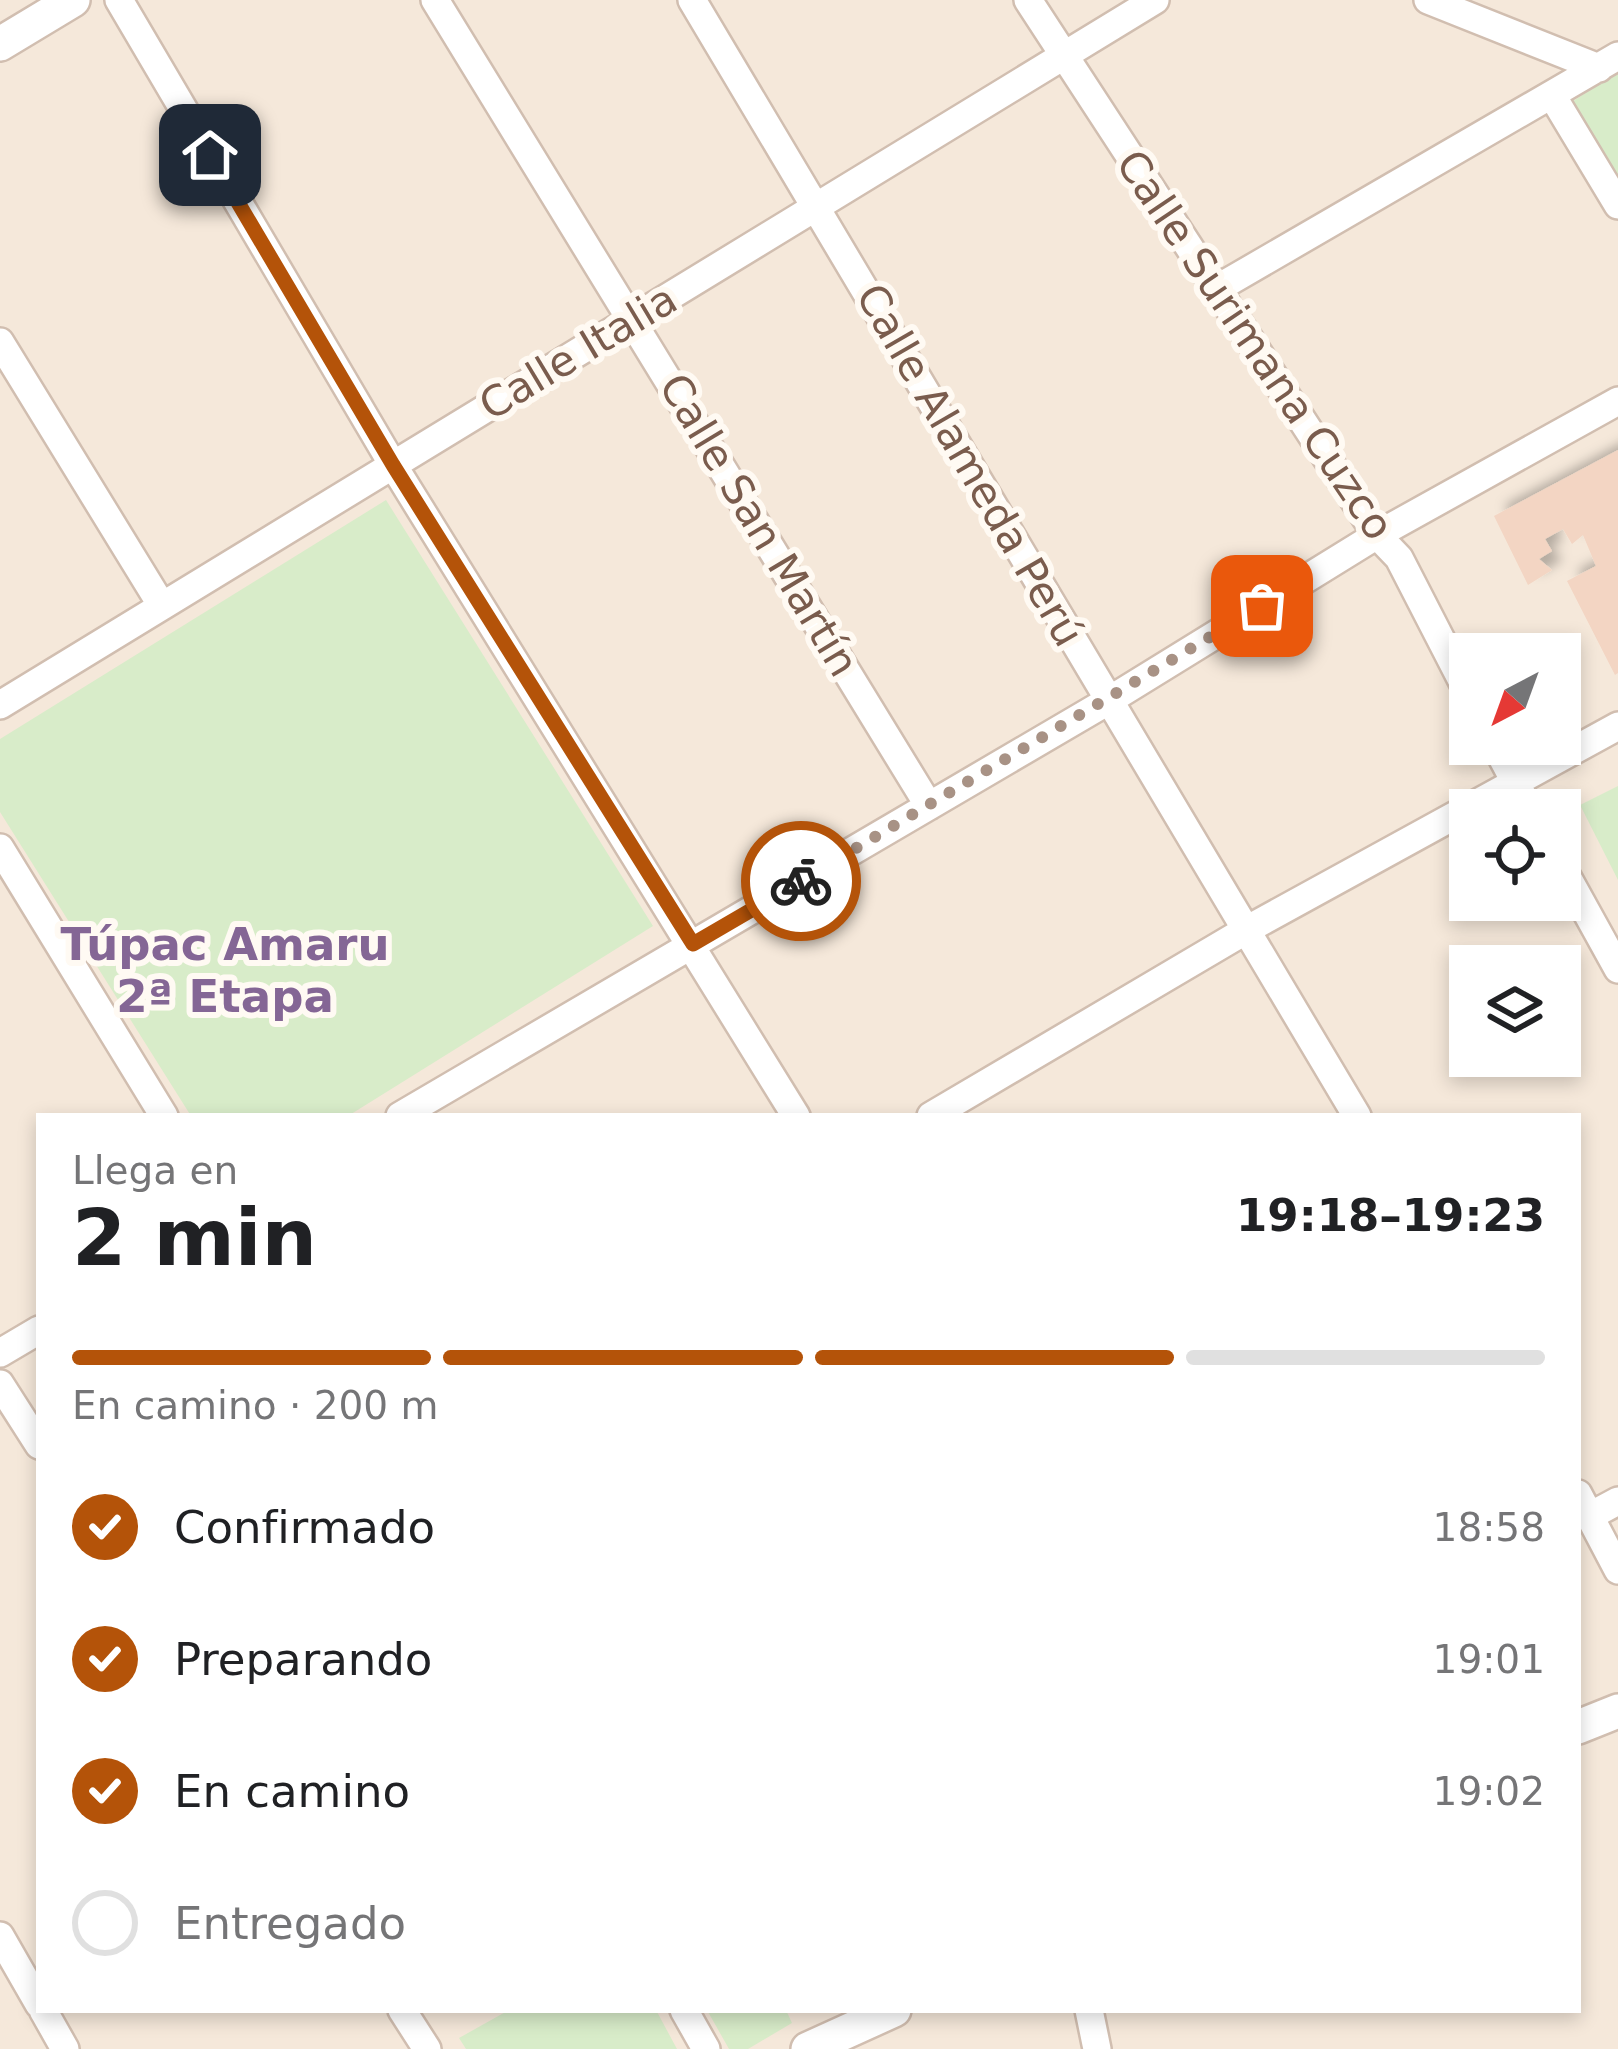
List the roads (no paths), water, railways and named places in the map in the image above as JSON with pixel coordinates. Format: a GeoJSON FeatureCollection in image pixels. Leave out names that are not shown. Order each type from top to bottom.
{"type":"FeatureCollection","features":[{"type":"Feature","properties":{"kind":"street"},"geometry":{"type":"LineString","coordinates":[[0,44],[73,0]]}},
{"type":"Feature","properties":{"kind":"street"},"geometry":{"type":"LineString","coordinates":[[118,0],[393,465],[794,1113]]}},
{"type":"Feature","properties":{"kind":"street","name":"Calle San Martín"},"geometry":{"type":"LineString","coordinates":[[435,0],[929,806]]}},
{"type":"Feature","properties":{"kind":"street","name":"Calle Alameda Perú"},"geometry":{"type":"LineString","coordinates":[[692,0],[1355,1113]]}},
{"type":"Feature","properties":{"kind":"street","name":"Calle Surimana Cuzco"},"geometry":{"type":"LineString","coordinates":[[1028,0],[1377,535],[1399,558],[1449,655]]}},
{"type":"Feature","properties":{"kind":"street","name":"Calle Italia"},"geometry":{"type":"LineString","coordinates":[[0,705],[1155,0]]}},
{"type":"Feature","properties":{"kind":"street"},"geometry":{"type":"LineString","coordinates":[[1428,0],[1608,62]]}},
{"type":"Feature","properties":{"kind":"street"},"geometry":{"type":"LineString","coordinates":[[1218,288],[1608,62]]}},
{"type":"Feature","properties":{"kind":"street"},"geometry":{"type":"LineString","coordinates":[[1553,97],[1618,205]]}},
{"type":"Feature","properties":{"kind":"street"},"geometry":{"type":"LineString","coordinates":[[0,342],[162,606]]}},
{"type":"Feature","properties":{"kind":"street"},"geometry":{"type":"LineString","coordinates":[[405,1113],[1108,701],[1377,535],[1618,401]]}},
{"type":"Feature","properties":{"kind":"street"},"geometry":{"type":"LineString","coordinates":[[936,1113],[1248,929],[1618,726]]}},
{"type":"Feature","properties":{"kind":"street"},"geometry":{"type":"LineString","coordinates":[[1506,765],[1518,789]]}},
{"type":"Feature","properties":{"kind":"street"},"geometry":{"type":"LineString","coordinates":[[0,848],[162,1113]]}},
{"type":"Feature","properties":{"kind":"street"},"geometry":{"type":"LineString","coordinates":[[1581,902],[1618,969]]}},
{"type":"Feature","properties":{"kind":"street"},"geometry":{"type":"LineString","coordinates":[[0,1354],[36,1332]]}},
{"type":"Feature","properties":{"kind":"street"},"geometry":{"type":"LineString","coordinates":[[0,1384],[36,1440]]}},
{"type":"Feature","properties":{"kind":"street"},"geometry":{"type":"LineString","coordinates":[[1618,1502],[1584,1505],[1618,1570]]}},
{"type":"Feature","properties":{"kind":"street"},"geometry":{"type":"LineString","coordinates":[[1581,1726],[1618,1711]]}},
{"type":"Feature","properties":{"kind":"street"},"geometry":{"type":"LineString","coordinates":[[0,1936],[36,1998]]}},
{"type":"Feature","properties":{"kind":"street"},"geometry":{"type":"LineString","coordinates":[[44,2013],[65,2049]]}},
{"type":"Feature","properties":{"kind":"street"},"geometry":{"type":"LineString","coordinates":[[404,2013],[427,2049]]}},
{"type":"Feature","properties":{"kind":"street"},"geometry":{"type":"LineString","coordinates":[[686,2013],[706,2049]]}},
{"type":"Feature","properties":{"kind":"street"},"geometry":{"type":"LineString","coordinates":[[808,2049],[887,2013]]}},
{"type":"Feature","properties":{"kind":"street"},"geometry":{"type":"LineString","coordinates":[[1090,2013],[1097,2049]]}},
{"type":"Feature","properties":{"kind":"district","name":"Túpac Amaru 2ª Etapa"},"geometry":{"type":"Point","coordinates":[225,970]}}]}
